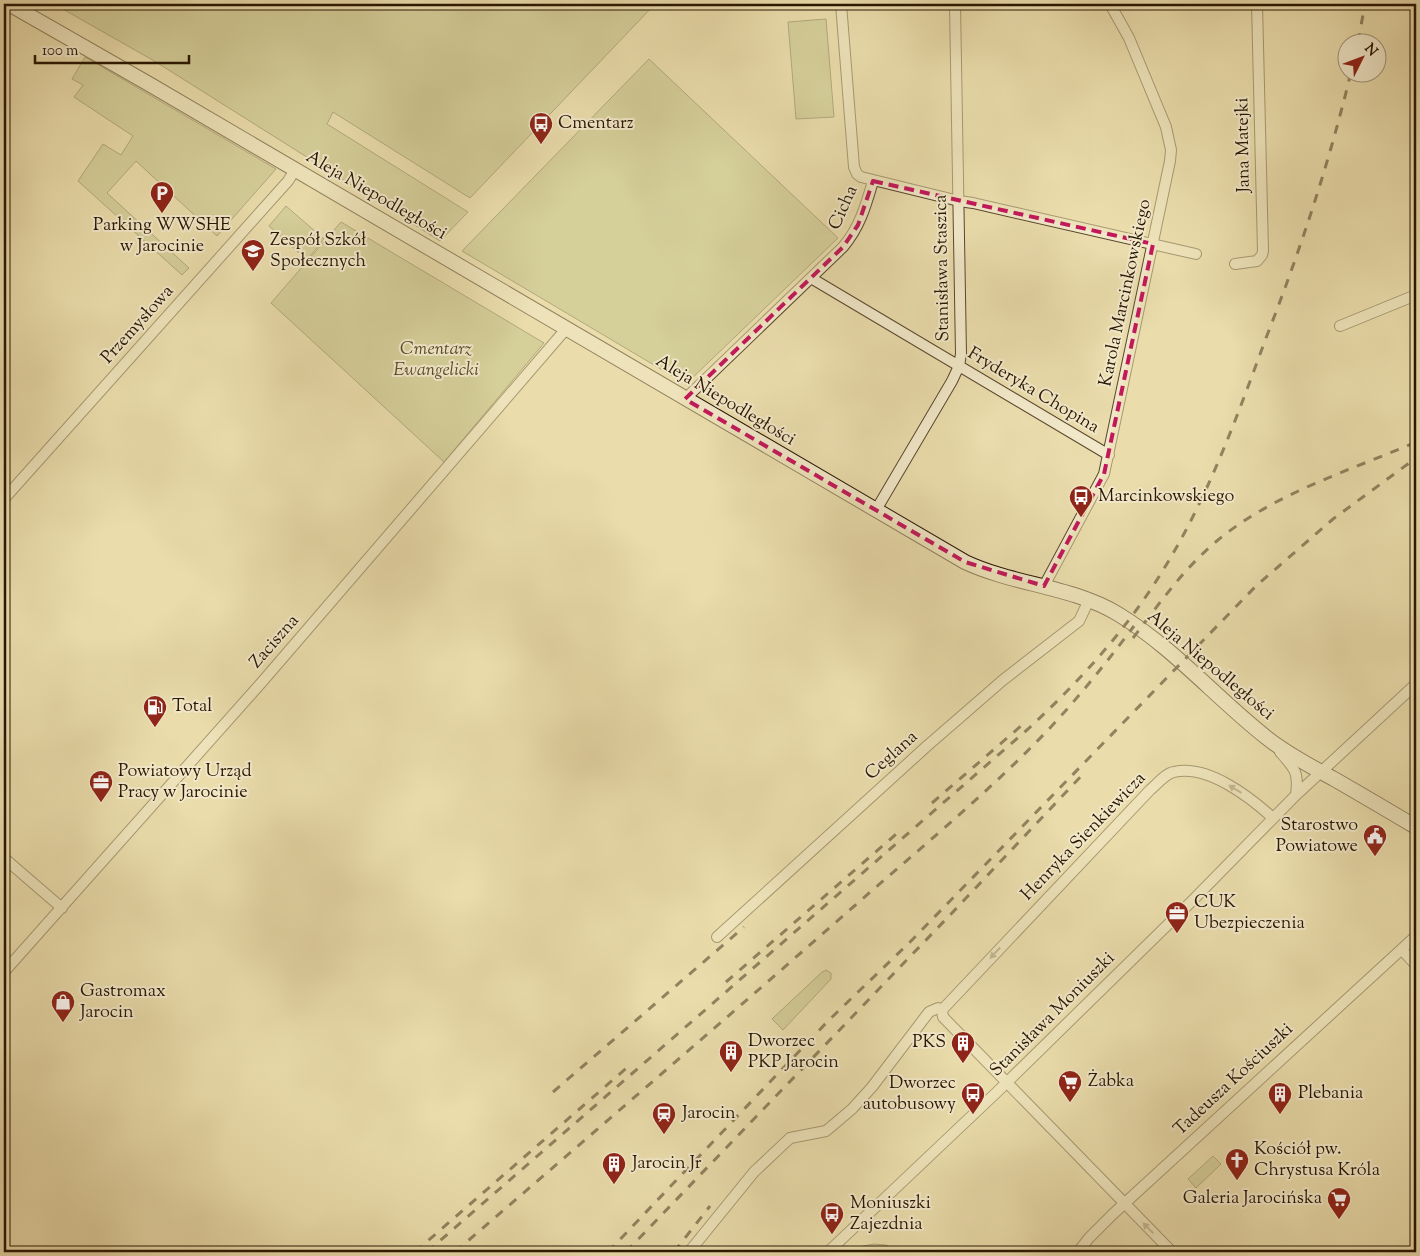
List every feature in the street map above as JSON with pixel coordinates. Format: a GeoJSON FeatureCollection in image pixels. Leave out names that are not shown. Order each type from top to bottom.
{"type":"FeatureCollection","features":[{"type":"Feature","properties":{"kind":"main road","name":"Aleja Niepodległości"},"geometry":{"type":"LineString","coordinates":[[9,4],[976,567],[988,572],[1064,591],[1089,600],[1118,614],[1163,646],[1267,739],[1416,827]]}},
{"type":"Feature","properties":{"kind":"street","name":"Cicha"},"geometry":{"type":"LineString","coordinates":[[685,399],[852,237],[863,214],[873,180],[861,177],[857,174],[854,167],[841,4]]}},
{"type":"Feature","properties":{"kind":"street","name":"Stanisława Staszica"},"geometry":{"type":"LineString","coordinates":[[876,510],[959,366],[961,342],[955,4]]}},
{"type":"Feature","properties":{"kind":"street","name":"Karola Marcinkowskiego"},"geometry":{"type":"LineString","coordinates":[[1044,586],[1100,482],[1109,455],[1172,150],[1170,139],[1141,65],[1129,38],[1110,4]]}},
{"type":"Feature","properties":{"kind":"street","name":"Jana Matejki"},"geometry":{"type":"LineString","coordinates":[[1235,264],[1257,261],[1263,251],[1257,4]]}},
{"type":"Feature","properties":{"kind":"street","name":"Przemysłowa"},"geometry":{"type":"LineString","coordinates":[[4,499],[282,188],[295,170]]}},
{"type":"Feature","properties":{"kind":"street"},"geometry":{"type":"LineString","coordinates":[[873,180],[1196,254]]}},
{"type":"Feature","properties":{"kind":"street","name":"Fryderyka Chopina"},"geometry":{"type":"LineString","coordinates":[[811,278],[1109,455]]}},
{"type":"Feature","properties":{"kind":"street"},"geometry":{"type":"LineString","coordinates":[[1340,326],[1416,295]]}},
{"type":"Feature","properties":{"kind":"street","name":"Zaciszna"},"geometry":{"type":"LineString","coordinates":[[4,972],[268,675],[566,329]]}},
{"type":"Feature","properties":{"kind":"street","name":"Ceglana"},"geometry":{"type":"LineString","coordinates":[[716,937],[968,710],[1003,680],[1079,621],[1089,600]]}},
{"type":"Feature","properties":{"kind":"street","name":"Stanisława Moniuszki"},"geometry":{"type":"LineString","coordinates":[[828,1252],[1007,1083],[1296,795],[1416,684]]}},
{"type":"Feature","properties":{"kind":"street"},"geometry":{"type":"LineString","coordinates":[[1267,739],[1294,768],[1297,779],[1296,795]]}},
{"type":"Feature","properties":{"kind":"street","name":"Henryka Sienkiewicza"},"geometry":{"type":"LineString","coordinates":[[689,1252],[754,1172],[790,1138],[826,1131],[852,1109],[872,1087],[928,1012],[938,1008],[942,1010],[1150,790],[1173,772],[1192,772],[1229,784],[1252,799],[1274,818]]}},
{"type":"Feature","properties":{"kind":"street"},"geometry":{"type":"LineString","coordinates":[[4,858],[62,908]]}},
{"type":"Feature","properties":{"kind":"street","name":"Tadeusza Kościuszki"},"geometry":{"type":"LineString","coordinates":[[1078,1252],[1124,1204],[1416,936]]}},
{"type":"Feature","properties":{"kind":"street"},"geometry":{"type":"LineString","coordinates":[[1402,950],[1416,965]]}},
{"type":"Feature","properties":{"kind":"street"},"geometry":{"type":"LineString","coordinates":[[942,1010],[943,1017],[1172,1252]]}},
{"type":"Feature","properties":{"kind":"highlighted area"},"geometry":{"type":"Polygon","coordinates":[[[873,181],[1153,244],[1104,474],[1044,586],[965,562],[685,399],[843,247],[858,225],[873,181]]]}},
{"type":"Feature","properties":{"kind":"green space"},"geometry":{"type":"Polygon","coordinates":[[[54,4],[655,4],[470,198],[333,112],[327,124],[468,212],[440,241],[156,62],[54,4]]]}},
{"type":"Feature","properties":{"kind":"green space"},"geometry":{"type":"Polygon","coordinates":[[[826,19],[834,117],[796,119],[788,22],[826,19]]]}},
{"type":"Feature","properties":{"kind":"green space"},"geometry":{"type":"Polygon","coordinates":[[[85,57],[276,169],[217,236],[136,161],[107,193],[189,268],[182,275],[78,181],[103,144],[121,155],[133,136],[74,97],[83,85],[72,79],[85,57]]]}},
{"type":"Feature","properties":{"kind":"green space"},"geometry":{"type":"Polygon","coordinates":[[[649,59],[838,238],[686,384],[462,251],[649,59]]]}},
{"type":"Feature","properties":{"kind":"green space"},"geometry":{"type":"Polygon","coordinates":[[[286,206],[324,239],[307,260],[269,226],[286,206]]]}},
{"type":"Feature","properties":{"kind":"green space","name":"Cmentarz Ewangelicki"},"geometry":{"type":"Polygon","coordinates":[[[341,222],[544,343],[444,462],[271,303],[341,222]]]}},
{"type":"Feature","properties":{"kind":"green space"},"geometry":{"type":"Polygon","coordinates":[[[826,970],[831,973],[831,979],[783,1030],[772,1019],[826,970]]]}},
{"type":"Feature","properties":{"kind":"green space"},"geometry":{"type":"Polygon","coordinates":[[[1213,1156],[1221,1164],[1196,1188],[1188,1179],[1213,1156]]]}},
{"type":"Feature","properties":{"kind":"green space"},"geometry":{"type":"Polygon","coordinates":[[[874,1244],[886,1245],[898,1252],[851,1252],[863,1246],[874,1244]]]}},
{"type":"Feature","properties":{"kind":"railway"},"geometry":{"type":"LineString","coordinates":[[1360,32],[1365,4]]}},
{"type":"Feature","properties":{"kind":"railway"},"geometry":{"type":"LineString","coordinates":[[427,1252],[1028,729],[1086,671],[1121,630],[1168,562],[1197,508],[1222,452],[1302,240],[1333,140],[1348,82]]}},
{"type":"Feature","properties":{"kind":"railway"},"geometry":{"type":"LineString","coordinates":[[1133,638],[1172,587],[1194,562],[1240,523],[1313,484],[1416,442]]}},
{"type":"Feature","properties":{"kind":"railway"},"geometry":{"type":"LineString","coordinates":[[608,1252],[828,1021],[912,940],[1256,586],[1333,519],[1416,458]]}},
{"type":"Feature","properties":{"kind":"railway"},"geometry":{"type":"LineString","coordinates":[[455,1252],[977,799],[1025,754],[1059,718],[1093,679],[1134,626]]}},
{"type":"Feature","properties":{"kind":"railway"},"geometry":{"type":"LineString","coordinates":[[932,803],[1021,726]]}},
{"type":"Feature","properties":{"kind":"railway"},"geometry":{"type":"LineString","coordinates":[[626,1252],[1085,772]]}},
{"type":"Feature","properties":{"kind":"railway"},"geometry":{"type":"LineString","coordinates":[[726,982],[902,829]]}},
{"type":"Feature","properties":{"kind":"railway"},"geometry":{"type":"LineString","coordinates":[[553,1092],[744,927]]}},
{"type":"Feature","properties":{"kind":"railway"},"geometry":{"type":"LineString","coordinates":[[415,1252],[630,1065]]}},
{"type":"Feature","properties":{"kind":"railway"},"geometry":{"type":"LineString","coordinates":[[674,1252],[710,1206]]}},
{"type":"Feature","properties":{"kind":"place","name":"Cmentarz"},"geometry":{"type":"Point","coordinates":[541,145]}},
{"type":"Feature","properties":{"kind":"place","name":"Parking WWSHE w Jarocinie"},"geometry":{"type":"Point","coordinates":[162,214]}},
{"type":"Feature","properties":{"kind":"place","name":"Zespół Szkół Społecznych"},"geometry":{"type":"Point","coordinates":[253,272]}},
{"type":"Feature","properties":{"kind":"place","name":"Marcinkowskiego"},"geometry":{"type":"Point","coordinates":[1081,518]}},
{"type":"Feature","properties":{"kind":"place","name":"Total"},"geometry":{"type":"Point","coordinates":[155,728]}},
{"type":"Feature","properties":{"kind":"place","name":"Powiatowy Urząd Pracy w Jarocinie"},"geometry":{"type":"Point","coordinates":[101,803]}},
{"type":"Feature","properties":{"kind":"place","name":"Starostwo Powiatowe"},"geometry":{"type":"Point","coordinates":[1375,857]}},
{"type":"Feature","properties":{"kind":"place","name":"CUK Ubezpieczenia"},"geometry":{"type":"Point","coordinates":[1177,934]}},
{"type":"Feature","properties":{"kind":"place","name":"Gastromax Jarocin"},"geometry":{"type":"Point","coordinates":[63,1023]}},
{"type":"Feature","properties":{"kind":"place","name":"PKS"},"geometry":{"type":"Point","coordinates":[963,1064]}},
{"type":"Feature","properties":{"kind":"place","name":"Dworzec PKP Jarocin"},"geometry":{"type":"Point","coordinates":[731,1073]}},
{"type":"Feature","properties":{"kind":"place","name":"Żabka"},"geometry":{"type":"Point","coordinates":[1070,1103]}},
{"type":"Feature","properties":{"kind":"place","name":"Dworzec autobusowy"},"geometry":{"type":"Point","coordinates":[973,1115]}},
{"type":"Feature","properties":{"kind":"place","name":"Plebania"},"geometry":{"type":"Point","coordinates":[1280,1115]}},
{"type":"Feature","properties":{"kind":"place","name":"Jarocin"},"geometry":{"type":"Point","coordinates":[664,1135]}},
{"type":"Feature","properties":{"kind":"place","name":"Kościół pw. Chrystusa Króla"},"geometry":{"type":"Point","coordinates":[1237,1181]}},
{"type":"Feature","properties":{"kind":"place","name":"Jarocin Jr"},"geometry":{"type":"Point","coordinates":[614,1185]}},
{"type":"Feature","properties":{"kind":"place","name":"Galeria Jarocińska"},"geometry":{"type":"Point","coordinates":[1339,1220]}},
{"type":"Feature","properties":{"kind":"place","name":"Moniuszki Zajezdnia"},"geometry":{"type":"Point","coordinates":[832,1235]}}]}
